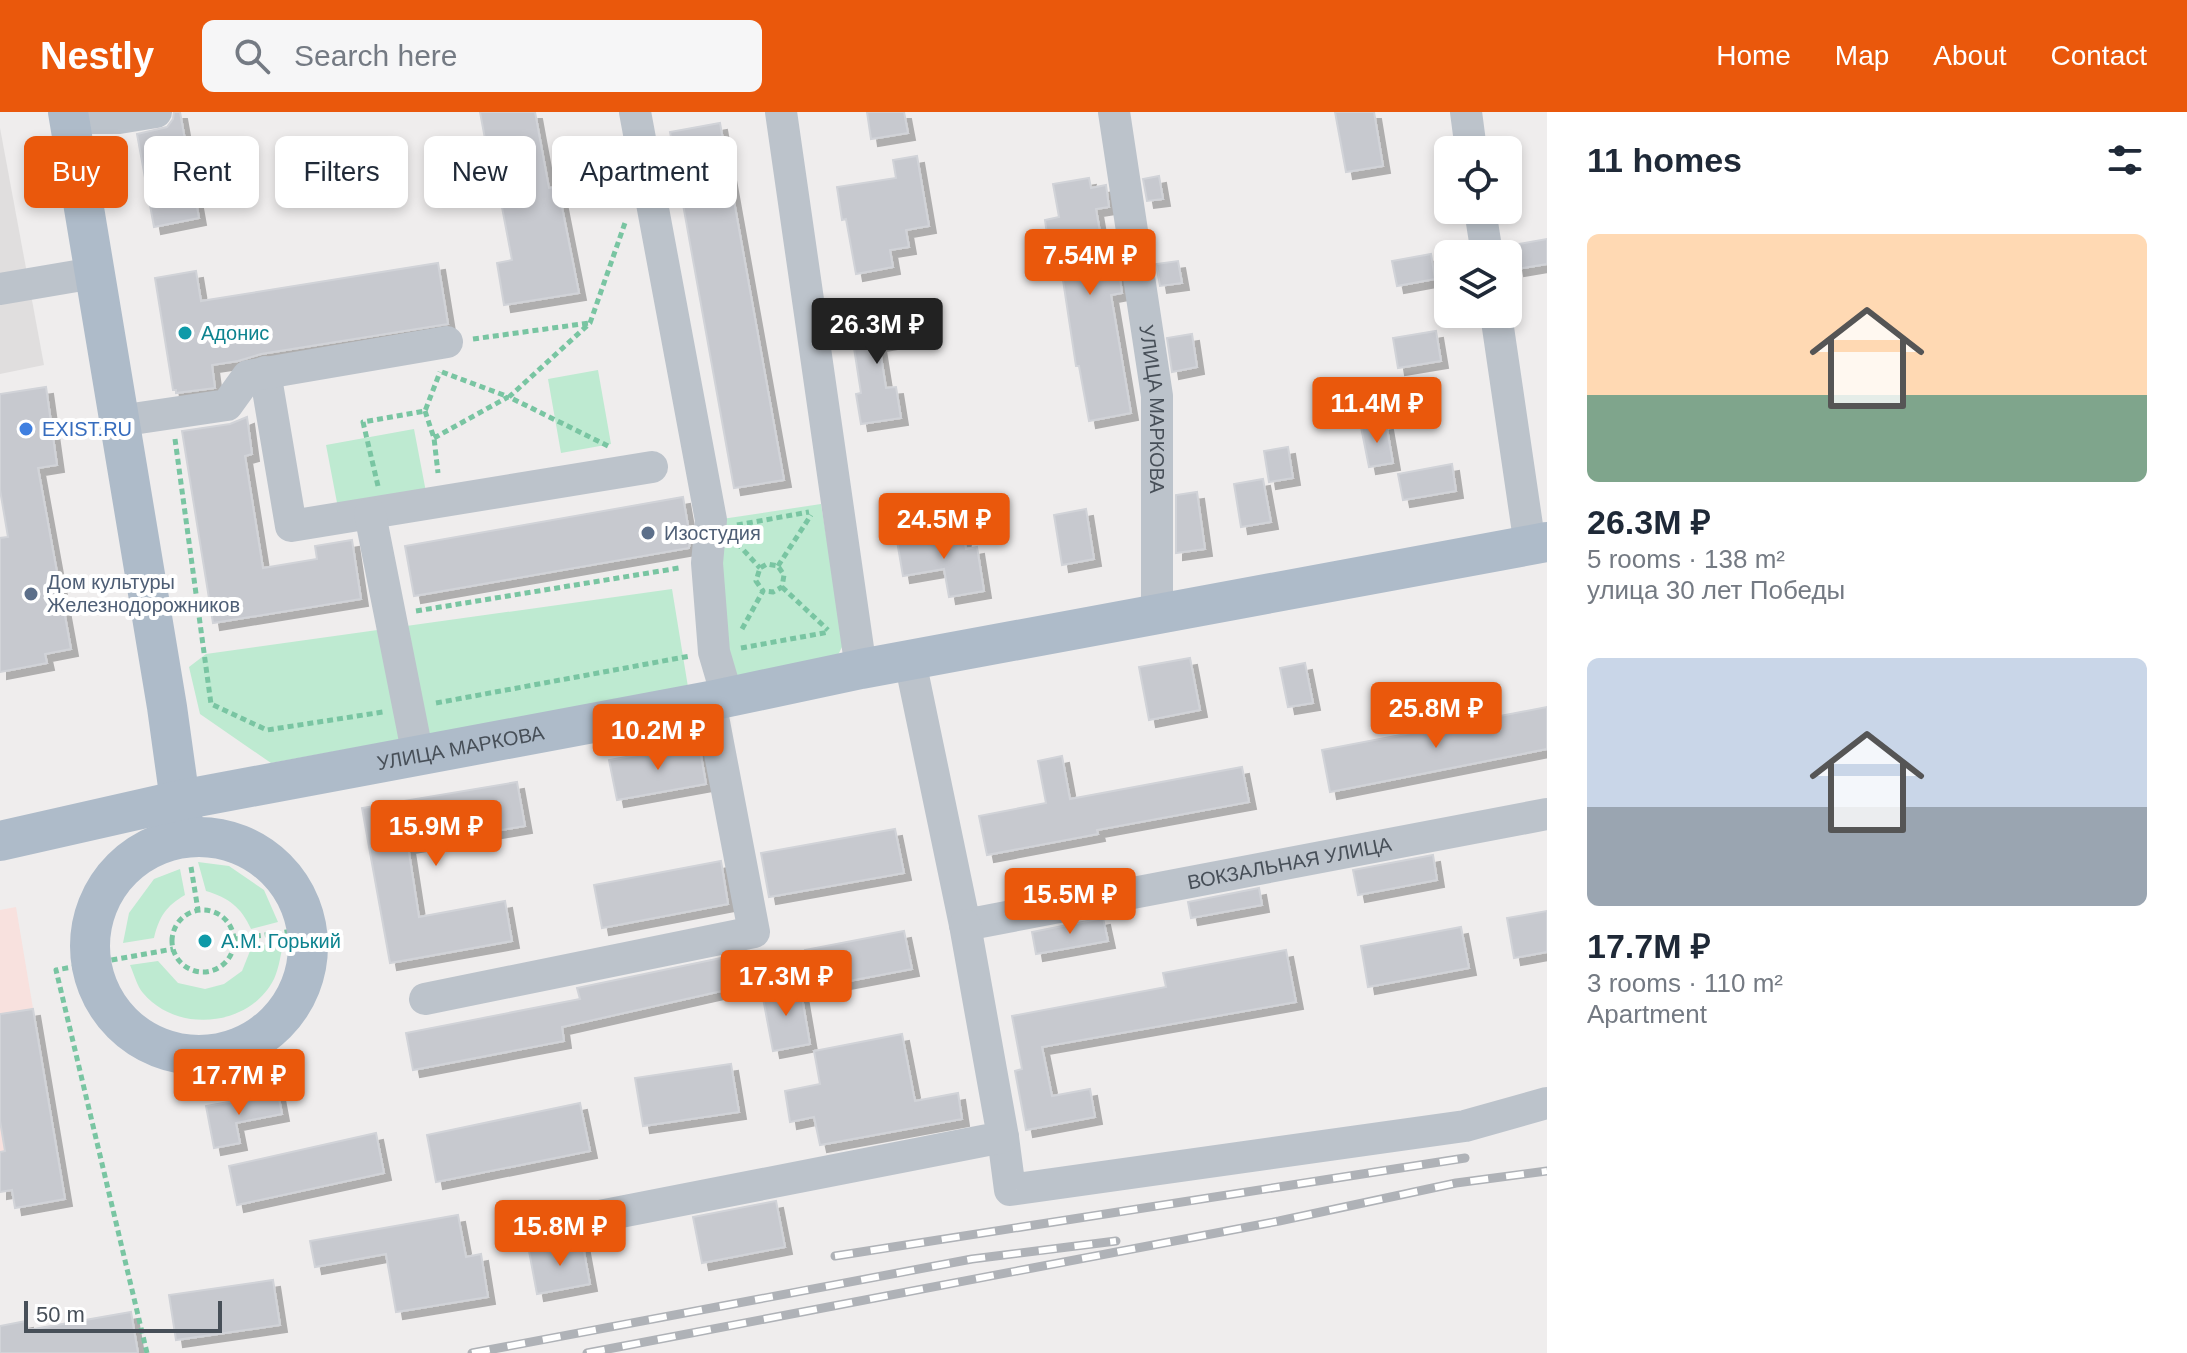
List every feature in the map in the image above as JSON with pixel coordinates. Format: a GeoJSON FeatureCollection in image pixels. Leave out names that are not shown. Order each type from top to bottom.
{"type":"FeatureCollection","features":[{"type":"Feature","properties":{"kind":"main road"},"geometry":{"type":"LineString","coordinates":[[68,115],[183,818]]}},
{"type":"Feature","properties":{"kind":"main road","name":"УЛИЦА МАРКОВА"},"geometry":{"type":"LineString","coordinates":[[0,841],[183,818],[418,756],[861,669],[1539,544]]}},
{"type":"Feature","properties":{"kind":"main road"},"geometry":{"type":"LineString","coordinates":[[183,818],[219,838],[251,849],[278,869],[297,897],[308,929],[308,963],[297,996],[277,1024],[249,1044],[216,1055],[181,1055],[148,1044],[120,1023],[100,996],[90,962],[89,933],[96,905],[111,879],[132,859],[157,844],[183,818]]}},
{"type":"Feature","properties":{"kind":"street"},"geometry":{"type":"LineString","coordinates":[[68,115],[119,118],[156,112]]}},
{"type":"Feature","properties":{"kind":"street"},"geometry":{"type":"LineString","coordinates":[[635,112],[640,136]]}},
{"type":"Feature","properties":{"kind":"street"},"geometry":{"type":"LineString","coordinates":[[781,112],[837,626],[861,669]]}},
{"type":"Feature","properties":{"kind":"street","name":"УЛИЦА МАРКОВА"},"geometry":{"type":"LineString","coordinates":[[1114,112],[1157,396],[1157,614]]}},
{"type":"Feature","properties":{"kind":"street"},"geometry":{"type":"LineString","coordinates":[[1466,112],[1469,136]]}},
{"type":"Feature","properties":{"kind":"street"},"geometry":{"type":"LineString","coordinates":[[425,999],[754,932],[714,652],[707,563],[711,520],[653,208]]}},
{"type":"Feature","properties":{"kind":"street"},"geometry":{"type":"LineString","coordinates":[[0,289],[94,273]]}},
{"type":"Feature","properties":{"kind":"street"},"geometry":{"type":"LineString","coordinates":[[1499,328],[1539,544]]}},
{"type":"Feature","properties":{"kind":"street"},"geometry":{"type":"LineString","coordinates":[[119,421],[227,405],[248,376],[265,372],[388,352],[444,357]]}},
{"type":"Feature","properties":{"kind":"street"},"geometry":{"type":"LineString","coordinates":[[265,372],[291,526],[652,467]]}},
{"type":"Feature","properties":{"kind":"street"},"geometry":{"type":"LineString","coordinates":[[376,512],[390,616],[418,756]]}},
{"type":"Feature","properties":{"kind":"street"},"geometry":{"type":"LineString","coordinates":[[910,661],[965,925],[1010,1190],[1465,1126],[1547,1103]]}},
{"type":"Feature","properties":{"kind":"street","name":"ВОКЗАЛЬНАЯ УЛИЦА"},"geometry":{"type":"LineString","coordinates":[[965,925],[1547,814]]}},
{"type":"Feature","properties":{"kind":"street"},"geometry":{"type":"LineString","coordinates":[[513,1233],[1003,1137]]}},
{"type":"Feature","properties":{"kind":"path"},"geometry":{"type":"LineString","coordinates":[[434,438],[509,397],[590,323],[630,208]]}},
{"type":"Feature","properties":{"kind":"path"},"geometry":{"type":"LineString","coordinates":[[388,352],[444,357],[590,323]]}},
{"type":"Feature","properties":{"kind":"path"},"geometry":{"type":"LineString","coordinates":[[444,357],[509,397],[652,467]]}},
{"type":"Feature","properties":{"kind":"path"},"geometry":{"type":"LineString","coordinates":[[441,502],[434,438],[425,411],[444,357]]}},
{"type":"Feature","properties":{"kind":"path"},"geometry":{"type":"LineString","coordinates":[[376,512],[363,422],[425,411]]}},
{"type":"Feature","properties":{"kind":"path"},"geometry":{"type":"LineString","coordinates":[[814,511],[816,526]]}},
{"type":"Feature","properties":{"kind":"path"},"geometry":{"type":"LineString","coordinates":[[723,528],[814,511]]}},
{"type":"Feature","properties":{"kind":"path"},"geometry":{"type":"LineString","coordinates":[[778,566],[814,511]]}},
{"type":"Feature","properties":{"kind":"path"},"geometry":{"type":"LineString","coordinates":[[732,538],[760,568]]}},
{"type":"Feature","properties":{"kind":"path"},"geometry":{"type":"LineString","coordinates":[[390,616],[707,563]]}},
{"type":"Feature","properties":{"kind":"path"},"geometry":{"type":"LineString","coordinates":[[767,564],[778,566],[784,575],[782,587],[773,592],[763,591],[756,581],[760,568],[767,564]]}},
{"type":"Feature","properties":{"kind":"path"},"geometry":{"type":"LineString","coordinates":[[782,587],[837,626]]}},
{"type":"Feature","properties":{"kind":"path"},"geometry":{"type":"LineString","coordinates":[[737,638],[763,591]]}},
{"type":"Feature","properties":{"kind":"path"},"geometry":{"type":"LineString","coordinates":[[730,650],[837,626]]}},
{"type":"Feature","properties":{"kind":"path"},"geometry":{"type":"LineString","coordinates":[[183,818],[198,910]]}},
{"type":"Feature","properties":{"kind":"path"},"geometry":{"type":"LineString","coordinates":[[198,910],[219,913],[232,928],[235,939],[228,960],[208,972],[186,967],[177,959],[172,936],[176,923],[186,914],[198,910]]}},
{"type":"Feature","properties":{"kind":"path"},"geometry":{"type":"LineString","coordinates":[[235,939],[308,929]]}},
{"type":"Feature","properties":{"kind":"path"},"geometry":{"type":"LineString","coordinates":[[147,1353],[56,970],[173,949]]}},
{"type":"Feature","properties":{"kind":"shaded area"},"geometry":{"type":"Polygon","coordinates":[[[0,128],[44,365],[0,374],[0,128]]]}},
{"type":"Feature","properties":{"kind":"shaded area"},"geometry":{"type":"Polygon","coordinates":[[[16,907],[65,1199],[15,1208],[12,1190],[0,1192],[0,910],[16,907]]]}},
{"type":"Feature","properties":{"kind":"green space"},"geometry":{"type":"Polygon","coordinates":[[[598,370],[611,444],[561,453],[548,379],[598,370]]]}},
{"type":"Feature","properties":{"kind":"green space"},"geometry":{"type":"Polygon","coordinates":[[[414,429],[426,492],[338,508],[326,445],[414,429]]]}},
{"type":"Feature","properties":{"kind":"green space"},"geometry":{"type":"Polygon","coordinates":[[[821,504],[844,643],[833,665],[739,680],[721,658],[722,519],[821,504]]]}},
{"type":"Feature","properties":{"kind":"green space"},"geometry":{"type":"Polygon","coordinates":[[[672,589],[688,687],[271,763],[200,714],[189,667],[206,654],[672,589]]]}},
{"type":"Feature","properties":{"kind":"green space"},"geometry":{"type":"Polygon","coordinates":[[[198,862],[229,866],[264,890],[278,922],[251,929],[233,904],[206,891],[198,862]]]}},
{"type":"Feature","properties":{"kind":"green space"},"geometry":{"type":"Polygon","coordinates":[[[180,869],[185,895],[164,913],[154,938],[123,943],[129,913],[154,879],[180,869]]]}},
{"type":"Feature","properties":{"kind":"green space"},"geometry":{"type":"Polygon","coordinates":[[[283,943],[276,975],[263,995],[231,1015],[212,1019],[174,1015],[157,1006],[141,990],[130,965],[158,961],[178,983],[205,989],[224,984],[242,971],[252,946],[283,943]]]}},
{"type":"Feature","properties":{"kind":"building"},"geometry":{"type":"Polygon","coordinates":[[[174,112],[180,112],[184,136],[144,136],[144,172],[137,134],[167,127],[174,112]]]}},
{"type":"Feature","properties":{"kind":"building"},"geometry":{"type":"Polygon","coordinates":[[[480,112],[535,112],[549,188],[552,188],[552,208],[562,208],[579,293],[504,305],[497,263],[512,260],[502,208],[536,208],[536,136],[484,136],[480,112]]]}},
{"type":"Feature","properties":{"kind":"building"},"geometry":{"type":"Polygon","coordinates":[[[867,112],[904,112],[908,133],[871,139],[867,112]]]}},
{"type":"Feature","properties":{"kind":"building"},"geometry":{"type":"Polygon","coordinates":[[[1335,112],[1374,112],[1383,166],[1346,172],[1335,112]]]}},
{"type":"Feature","properties":{"kind":"building"},"geometry":{"type":"Polygon","coordinates":[[[720,123],[722,136],[671,136],[670,132],[720,123]]]}},
{"type":"Feature","properties":{"kind":"building"},"geometry":{"type":"Polygon","coordinates":[[[917,156],[929,226],[906,230],[909,247],[890,250],[893,267],[856,274],[837,187],[896,178],[893,160],[917,156]]]}},
{"type":"Feature","properties":{"kind":"building"},"geometry":{"type":"Polygon","coordinates":[[[1159,176],[1163,199],[1147,201],[1143,179],[1159,176]]]}},
{"type":"Feature","properties":{"kind":"building"},"geometry":{"type":"Polygon","coordinates":[[[1089,178],[1091,188],[1106,185],[1109,207],[1096,209],[1107,273],[1119,271],[1122,293],[1111,295],[1131,413],[1089,421],[1079,366],[1076,366],[1058,247],[1049,249],[1045,220],[1059,217],[1053,184],[1089,178]]]}},
{"type":"Feature","properties":{"kind":"building"},"geometry":{"type":"Polygon","coordinates":[[[151,208],[197,208],[199,218],[154,227],[151,208]]]}},
{"type":"Feature","properties":{"kind":"building"},"geometry":{"type":"Polygon","coordinates":[[[684,208],[735,208],[784,480],[734,488],[684,208]]]}},
{"type":"Feature","properties":{"kind":"building"},"geometry":{"type":"Polygon","coordinates":[[[1547,239],[1547,264],[1522,268],[1522,243],[1547,239]]]}},
{"type":"Feature","properties":{"kind":"building"},"geometry":{"type":"Polygon","coordinates":[[[1431,254],[1434,279],[1397,286],[1392,261],[1431,254]]]}},
{"type":"Feature","properties":{"kind":"building"},"geometry":{"type":"Polygon","coordinates":[[[1178,261],[1182,283],[1160,286],[1156,264],[1178,261]]]}},
{"type":"Feature","properties":{"kind":"building"},"geometry":{"type":"Polygon","coordinates":[[[438,263],[448,324],[261,354],[212,365],[215,388],[176,393],[173,390],[155,278],[196,271],[201,301],[438,263]]]}},
{"type":"Feature","properties":{"kind":"building"},"geometry":{"type":"Polygon","coordinates":[[[911,315],[915,338],[879,344],[886,388],[896,387],[901,418],[861,424],[856,394],[861,393],[847,326],[911,315]]]}},
{"type":"Feature","properties":{"kind":"building"},"geometry":{"type":"Polygon","coordinates":[[[1436,331],[1441,361],[1398,368],[1393,338],[1436,331]]]}},
{"type":"Feature","properties":{"kind":"building"},"geometry":{"type":"Polygon","coordinates":[[[1192,334],[1197,367],[1172,372],[1167,338],[1192,334]]]}},
{"type":"Feature","properties":{"kind":"building","name":"Дом культуры Железнодорожников"},"geometry":{"type":"Polygon","coordinates":[[[46,387],[57,465],[38,468],[71,649],[45,654],[47,663],[0,672],[0,538],[8,537],[0,490],[0,394],[46,387]]]}},
{"type":"Feature","properties":{"kind":"building"},"geometry":{"type":"Polygon","coordinates":[[[247,417],[252,454],[245,456],[263,568],[317,559],[315,546],[352,540],[361,599],[213,623],[182,431],[230,424],[247,417]]]}},
{"type":"Feature","properties":{"kind":"building"},"geometry":{"type":"Polygon","coordinates":[[[1386,423],[1393,463],[1369,467],[1361,427],[1386,423]]]}},
{"type":"Feature","properties":{"kind":"building"},"geometry":{"type":"Polygon","coordinates":[[[1288,447],[1293,478],[1269,482],[1264,451],[1288,447]]]}},
{"type":"Feature","properties":{"kind":"building"},"geometry":{"type":"Polygon","coordinates":[[[1452,464],[1456,491],[1403,500],[1398,474],[1452,464]]]}},
{"type":"Feature","properties":{"kind":"building"},"geometry":{"type":"Polygon","coordinates":[[[1263,479],[1271,522],[1241,527],[1234,484],[1263,479]]]}},
{"type":"Feature","properties":{"kind":"building"},"geometry":{"type":"Polygon","coordinates":[[[1197,492],[1205,549],[1176,553],[1176,495],[1197,492]]]}},
{"type":"Feature","properties":{"kind":"building"},"geometry":{"type":"Polygon","coordinates":[[[683,497],[689,548],[414,596],[405,546],[683,497]]]}},
{"type":"Feature","properties":{"kind":"building"},"geometry":{"type":"Polygon","coordinates":[[[1086,509],[1094,559],[1062,565],[1054,515],[1086,509]]]}},
{"type":"Feature","properties":{"kind":"building"},"geometry":{"type":"Polygon","coordinates":[[[962,530],[966,549],[977,547],[984,591],[949,597],[944,569],[903,576],[897,541],[962,530]]]}},
{"type":"Feature","properties":{"kind":"building"},"geometry":{"type":"Polygon","coordinates":[[[1190,658],[1200,710],[1149,720],[1139,667],[1190,658]]]}},
{"type":"Feature","properties":{"kind":"building"},"geometry":{"type":"Polygon","coordinates":[[[1305,663],[1313,703],[1288,707],[1280,668],[1305,663]]]}},
{"type":"Feature","properties":{"kind":"building"},"geometry":{"type":"Polygon","coordinates":[[[1547,707],[1547,749],[1330,792],[1322,750],[1547,707]]]}},
{"type":"Feature","properties":{"kind":"building"},"geometry":{"type":"Polygon","coordinates":[[[699,744],[706,784],[617,800],[609,760],[699,744]]]}},
{"type":"Feature","properties":{"kind":"building"},"geometry":{"type":"Polygon","coordinates":[[[1062,756],[1070,799],[1242,767],[1249,802],[1097,830],[1098,834],[987,855],[979,816],[1046,803],[1038,761],[1062,756]]]}},
{"type":"Feature","properties":{"kind":"building"},"geometry":{"type":"Polygon","coordinates":[[[517,782],[525,826],[408,846],[419,917],[505,901],[512,941],[390,963],[362,808],[517,782]]]}},
{"type":"Feature","properties":{"kind":"building"},"geometry":{"type":"Polygon","coordinates":[[[895,829],[904,873],[769,897],[761,853],[895,829]]]}},
{"type":"Feature","properties":{"kind":"building"},"geometry":{"type":"Polygon","coordinates":[[[1433,855],[1437,880],[1358,895],[1353,870],[1433,855]]]}},
{"type":"Feature","properties":{"kind":"building"},"geometry":{"type":"Polygon","coordinates":[[[721,861],[728,904],[602,928],[594,885],[721,861]]]}},
{"type":"Feature","properties":{"kind":"building"},"geometry":{"type":"Polygon","coordinates":[[[1259,888],[1262,905],[1191,918],[1188,902],[1259,888]]]}},
{"type":"Feature","properties":{"kind":"building"},"geometry":{"type":"Polygon","coordinates":[[[1547,911],[1547,952],[1514,958],[1507,918],[1547,911]]]}},
{"type":"Feature","properties":{"kind":"building"},"geometry":{"type":"Polygon","coordinates":[[[1103,918],[1108,941],[1036,954],[1032,932],[1103,918]]]}},
{"type":"Feature","properties":{"kind":"building"},"geometry":{"type":"Polygon","coordinates":[[[1461,927],[1469,968],[1368,987],[1361,946],[1461,927]]]}},
{"type":"Feature","properties":{"kind":"building"},"geometry":{"type":"Polygon","coordinates":[[[904,931],[912,969],[812,988],[805,950],[904,931]]]}},
{"type":"Feature","properties":{"kind":"building"},"geometry":{"type":"Polygon","coordinates":[[[1286,950],[1296,1002],[1042,1047],[1052,1096],[1090,1089],[1095,1117],[1026,1130],[1015,1071],[1022,1069],[1012,1016],[1166,987],[1163,973],[1286,950]]]}},
{"type":"Feature","properties":{"kind":"building"},"geometry":{"type":"Polygon","coordinates":[[[750,952],[757,983],[562,1027],[564,1041],[413,1070],[406,1033],[580,999],[577,988],[750,952]]]}},
{"type":"Feature","properties":{"kind":"building"},"geometry":{"type":"Polygon","coordinates":[[[800,986],[810,1044],[773,1051],[762,993],[800,986]]]}},
{"type":"Feature","properties":{"kind":"building"},"geometry":{"type":"Polygon","coordinates":[[[33,1009],[65,1199],[15,1208],[12,1190],[0,1192],[0,1152],[5,1151],[0,1121],[0,1014],[33,1009]]]}},
{"type":"Feature","properties":{"kind":"building"},"geometry":{"type":"Polygon","coordinates":[[[902,1034],[915,1101],[958,1093],[962,1119],[820,1145],[814,1117],[790,1122],[785,1091],[820,1084],[814,1051],[902,1034]]]}},
{"type":"Feature","properties":{"kind":"building"},"geometry":{"type":"Polygon","coordinates":[[[731,1064],[739,1112],[643,1126],[635,1078],[731,1064]]]}},
{"type":"Feature","properties":{"kind":"building"},"geometry":{"type":"Polygon","coordinates":[[[278,1093],[282,1114],[236,1123],[240,1143],[214,1148],[206,1106],[278,1093]]]}},
{"type":"Feature","properties":{"kind":"building"},"geometry":{"type":"Polygon","coordinates":[[[580,1103],[590,1151],[436,1182],[427,1135],[580,1103]]]}},
{"type":"Feature","properties":{"kind":"building"},"geometry":{"type":"Polygon","coordinates":[[[376,1133],[384,1173],[237,1205],[229,1166],[376,1133]]]}},
{"type":"Feature","properties":{"kind":"building"},"geometry":{"type":"Polygon","coordinates":[[[776,1201],[785,1247],[702,1263],[693,1217],[776,1201]]]}},
{"type":"Feature","properties":{"kind":"building"},"geometry":{"type":"Polygon","coordinates":[[[458,1215],[466,1257],[481,1254],[488,1297],[396,1312],[386,1254],[315,1267],[310,1241],[458,1215]]]}},
{"type":"Feature","properties":{"kind":"building"},"geometry":{"type":"Polygon","coordinates":[[[582,1241],[590,1284],[537,1294],[529,1251],[582,1241]]]}},
{"type":"Feature","properties":{"kind":"building"},"geometry":{"type":"Polygon","coordinates":[[[273,1280],[280,1325],[176,1340],[169,1295],[273,1280]]]}},
{"type":"Feature","properties":{"kind":"building"},"geometry":{"type":"Polygon","coordinates":[[[131,1312],[138,1353],[0,1353],[0,1326],[26,1321],[28,1330],[131,1312]]]}},
{"type":"Feature","properties":{"kind":"railway"},"geometry":{"type":"LineString","coordinates":[[835,1256],[1465,1158]]}},
{"type":"Feature","properties":{"kind":"railway"},"geometry":{"type":"LineString","coordinates":[[587,1353],[1279,1221],[1456,1183],[1547,1171]]}},
{"type":"Feature","properties":{"kind":"railway"},"geometry":{"type":"LineString","coordinates":[[472,1353],[972,1259],[1116,1241]]}},
{"type":"Feature","properties":{"kind":"place","name":"Адонис"},"geometry":{"type":"Point","coordinates":[185,333]}},
{"type":"Feature","properties":{"kind":"place","name":"EXIST.RU"},"geometry":{"type":"Point","coordinates":[26,429]}},
{"type":"Feature","properties":{"kind":"place","name":"Изостудия"},"geometry":{"type":"Point","coordinates":[648,533]}},
{"type":"Feature","properties":{"kind":"place","name":"Дом культуры Железнодорожников"},"geometry":{"type":"Point","coordinates":[31,594]}},
{"type":"Feature","properties":{"kind":"place","name":"А.М. Горький"},"geometry":{"type":"Point","coordinates":[205,941]}}]}
